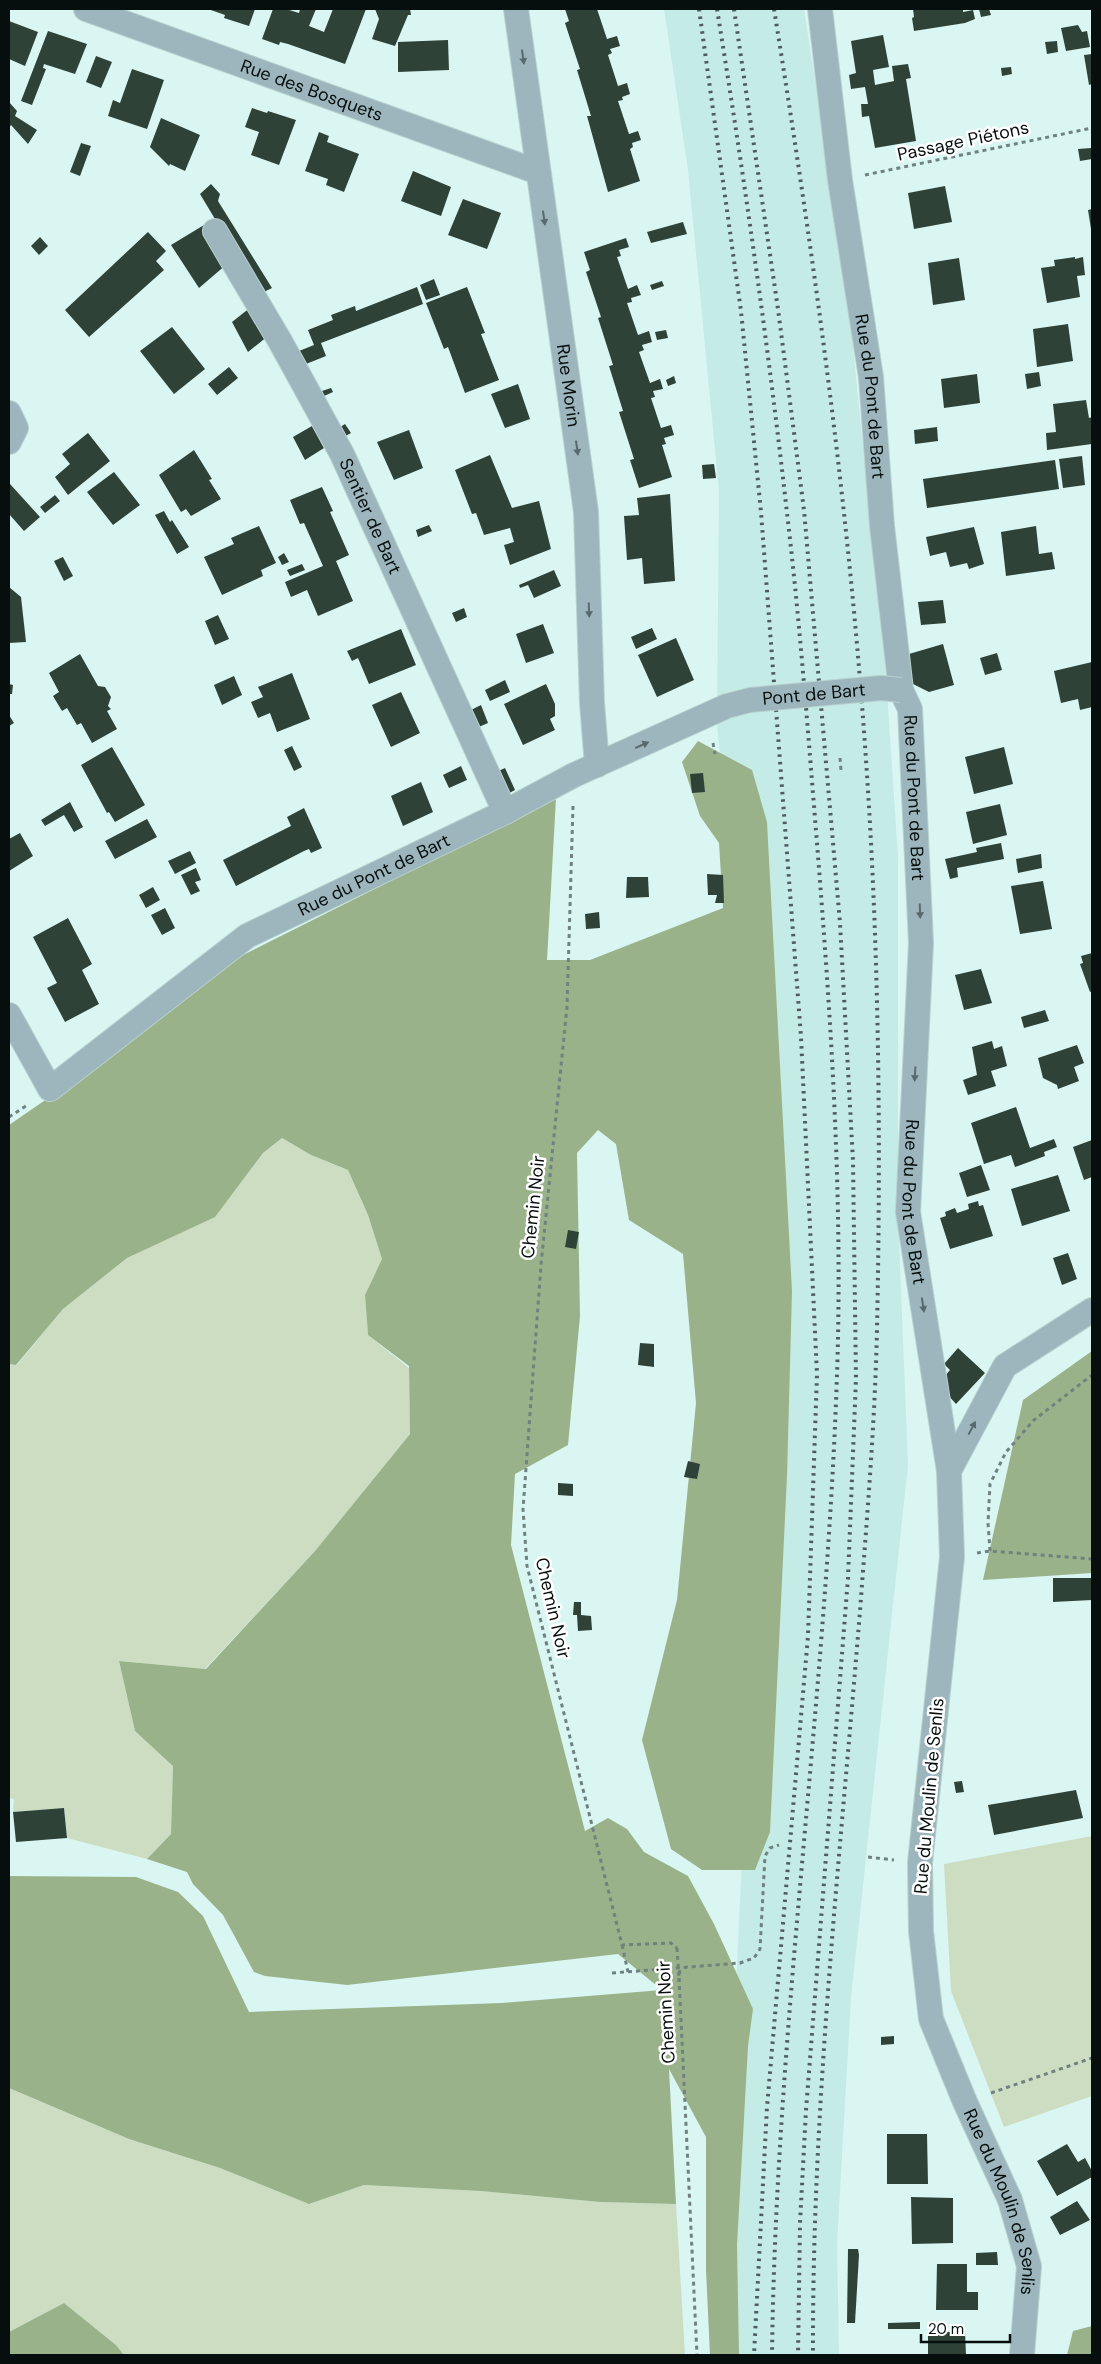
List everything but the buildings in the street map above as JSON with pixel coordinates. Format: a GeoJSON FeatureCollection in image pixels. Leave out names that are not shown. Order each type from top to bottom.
{"type":"FeatureCollection","features":[{"type":"Feature","properties":{"kind":"street","name":"Rue des Bosquets"},"geometry":{"type":"LineString","coordinates":[[86,9],[538,172]]}},
{"type":"Feature","properties":{"kind":"street","name":"Rue Morin"},"geometry":{"type":"LineString","coordinates":[[516,9],[586,512],[592,703],[597,765]]}},
{"type":"Feature","properties":{"kind":"street","name":"Rue du Pont de Bart"},"geometry":{"type":"LineString","coordinates":[[820,9],[840,180],[872,377],[882,526],[901,690],[910,710],[921,943],[908,1212],[949,1471]]}},
{"type":"Feature","properties":{"kind":"street","name":"Sentier de Bart"},"geometry":{"type":"LineString","coordinates":[[215,231],[280,341],[342,454],[505,812]]}},
{"type":"Feature","properties":{"kind":"street"},"geometry":{"type":"LineString","coordinates":[[9,413],[16,428],[9,442]]}},
{"type":"Feature","properties":{"kind":"street","name":"Pont de Bart"},"geometry":{"type":"LineString","coordinates":[[727,706],[750,700],[881,688],[901,690]]}},
{"type":"Feature","properties":{"kind":"street","name":"Rue du Pont de Bart"},"geometry":{"type":"LineString","coordinates":[[9,1015],[50,1090],[247,936],[505,812],[574,775],[727,706]]}},
{"type":"Feature","properties":{"kind":"street"},"geometry":{"type":"LineString","coordinates":[[949,1471],[1005,1366],[1092,1310]]}},
{"type":"Feature","properties":{"kind":"street","name":"Rue du Moulin de Senlis"},"geometry":{"type":"LineString","coordinates":[[949,1471],[952,1556],[920,1863],[921,1931],[930,2019],[965,2102],[1010,2200],[1030,2266],[1022,2355]]}},
{"type":"Feature","properties":{"kind":"path","name":"Passage Piétons"},"geometry":{"type":"LineString","coordinates":[[840,180],[1092,128]]}},
{"type":"Feature","properties":{"kind":"path"},"geometry":{"type":"LineString","coordinates":[[840,758],[841,771]]}},
{"type":"Feature","properties":{"kind":"path","name":"Chemin Noir"},"geometry":{"type":"LineString","coordinates":[[574,775],[566,1007],[540,1265],[523,1508],[527,1566],[622,1946],[671,1943],[676,1948],[697,2355]]}},
{"type":"Feature","properties":{"kind":"path"},"geometry":{"type":"LineString","coordinates":[[1092,1375],[1034,1420],[1006,1452],[990,1484],[988,1523],[990,1551],[1092,1559]]}},
{"type":"Feature","properties":{"kind":"path"},"geometry":{"type":"LineString","coordinates":[[612,1972],[740,1963],[754,1958],[760,1949],[765,1856],[770,1848],[779,1845]]}},
{"type":"Feature","properties":{"kind":"path"},"geometry":{"type":"LineString","coordinates":[[622,1946],[628,1972]]}},
{"type":"Feature","properties":{"kind":"path"},"geometry":{"type":"LineString","coordinates":[[679,1983],[681,1979],[680,1968]]}},
{"type":"Feature","properties":{"kind":"path"},"geometry":{"type":"LineString","coordinates":[[965,2102],[1092,2058]]}},
{"type":"Feature","properties":{"kind":"shaded area"},"geometry":{"type":"Polygon","coordinates":[[[664,9],[804,9],[847,287],[886,676],[898,857],[898,1214],[908,1465],[851,1998],[837,2244],[839,2355],[725,2355],[726,2203],[768,1297],[717,723],[719,491],[688,170],[664,9]]]}},
{"type":"Feature","properties":{"kind":"green space"},"geometry":{"type":"Polygon","coordinates":[[[698,741],[752,770],[767,822],[792,1291],[787,1476],[770,1832],[755,1870],[702,1870],[671,1849],[642,1740],[677,1600],[696,1403],[683,1254],[629,1220],[616,1144],[598,1130],[577,1153],[580,1316],[568,1445],[515,1474],[511,1545],[585,1831],[608,1818],[627,1829],[644,1852],[688,1876],[714,1924],[753,2009],[748,2046],[737,2245],[739,2355],[710,2355],[706,2270],[706,2137],[669,2069],[676,2204],[600,2202],[480,2191],[364,2185],[309,2204],[220,2168],[129,2139],[9,2088],[9,1876],[136,1877],[178,1892],[203,1916],[249,2012],[502,2003],[662,1990],[618,1954],[347,1985],[265,1976],[254,1972],[223,1915],[193,1884],[187,1872],[147,1859],[171,1834],[173,1766],[135,1731],[119,1661],[206,1669],[315,1551],[410,1434],[409,1366],[368,1335],[365,1295],[382,1259],[368,1215],[348,1170],[311,1155],[282,1138],[263,1153],[215,1217],[127,1258],[63,1309],[16,1365],[9,1364],[9,1125],[134,1039],[227,963],[556,798],[547,960],[590,960],[723,908],[719,843],[700,816],[682,762],[698,741]]]}},
{"type":"Feature","properties":{"kind":"green space"},"geometry":{"type":"Polygon","coordinates":[[[282,1138],[311,1155],[348,1170],[368,1215],[382,1259],[365,1295],[368,1335],[409,1368],[410,1434],[315,1551],[205,1669],[119,1661],[135,1731],[173,1765],[171,1834],[147,1859],[67,1838],[64,1808],[13,1812],[14,1799],[9,1798],[9,1364],[17,1365],[63,1309],[127,1258],[215,1216],[263,1153],[282,1138]]]}},
{"type":"Feature","properties":{"kind":"green space"},"geometry":{"type":"Polygon","coordinates":[[[1092,1351],[1092,1573],[983,1580],[1023,1400],[1092,1351]]]}},
{"type":"Feature","properties":{"kind":"green space"},"geometry":{"type":"Polygon","coordinates":[[[1092,1836],[1092,2096],[1004,2127],[951,1991],[944,1864],[1092,1836]]]}},
{"type":"Feature","properties":{"kind":"green space"},"geometry":{"type":"Polygon","coordinates":[[[9,2088],[129,2139],[220,2168],[309,2204],[364,2185],[480,2191],[600,2202],[676,2204],[685,2355],[124,2355],[116,2345],[64,2303],[9,2332],[9,2088]]]}},
{"type":"Feature","properties":{"kind":"green space"},"geometry":{"type":"Polygon","coordinates":[[[64,2303],[116,2345],[124,2355],[9,2355],[9,2332],[64,2303]]]}},
{"type":"Feature","properties":{"kind":"green space"},"geometry":{"type":"Polygon","coordinates":[[[1092,2326],[1092,2355],[1067,2355],[1073,2331],[1092,2326]]]}},
{"type":"Feature","properties":{"kind":"railway"},"geometry":{"type":"LineString","coordinates":[[699,9],[741,311],[761,512],[801,1037],[817,1374],[808,1636],[767,2107],[754,2355]]}},
{"type":"Feature","properties":{"kind":"railway"},"geometry":{"type":"LineString","coordinates":[[717,9],[764,323],[796,596],[827,976],[837,1175],[837,1375],[831,1498],[823,1621],[782,2110],[775,2232],[772,2355]]}},
{"type":"Feature","properties":{"kind":"railway"},"geometry":{"type":"LineString","coordinates":[[734,9],[778,309],[804,510],[840,923],[853,1161],[856,1379],[848,1578],[806,2110],[800,2223],[798,2355]]}},
{"type":"Feature","properties":{"kind":"railway"},"geometry":{"type":"LineString","coordinates":[[774,9],[829,383],[850,571],[866,760],[874,902],[878,1044],[878,1257],[874,1399],[860,1611],[822,2076],[817,2169],[813,2355]]}}]}
